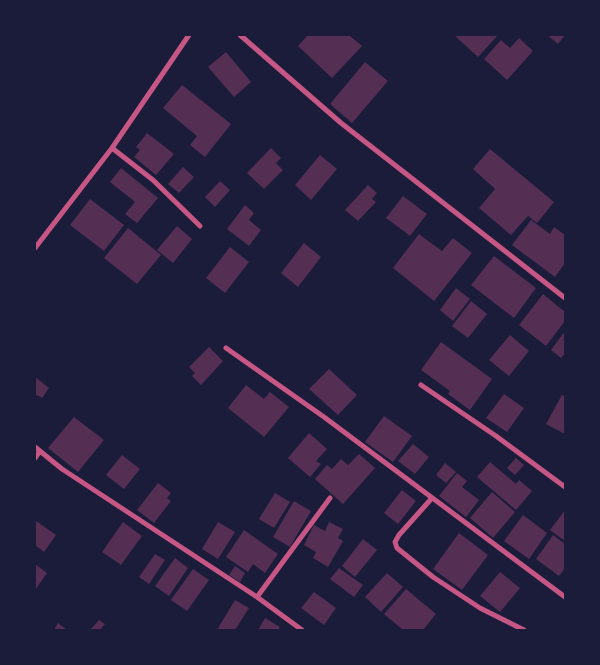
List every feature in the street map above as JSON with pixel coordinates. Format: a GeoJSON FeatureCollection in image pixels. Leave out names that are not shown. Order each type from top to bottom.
{"type":"FeatureCollection","features":[{"type":"Feature","properties":{"kind":"street"},"geometry":{"type":"LineString","coordinates":[[240,35],[341,124],[565,298]]}},
{"type":"Feature","properties":{"kind":"street"},"geometry":{"type":"LineString","coordinates":[[35,248],[112,148],[186,36]]}},
{"type":"Feature","properties":{"kind":"street"},"geometry":{"type":"LineString","coordinates":[[112,148],[159,186],[200,226]]}},
{"type":"Feature","properties":{"kind":"street"},"geometry":{"type":"LineString","coordinates":[[226,348],[324,417],[565,597]]}},
{"type":"Feature","properties":{"kind":"street"},"geometry":{"type":"LineString","coordinates":[[421,385],[496,436],[565,487]]}},
{"type":"Feature","properties":{"kind":"street"},"geometry":{"type":"LineString","coordinates":[[35,458],[37,449],[62,468],[257,597],[302,630]]}},
{"type":"Feature","properties":{"kind":"street"},"geometry":{"type":"LineString","coordinates":[[257,597],[330,498]]}},
{"type":"Feature","properties":{"kind":"street"},"geometry":{"type":"LineString","coordinates":[[432,498],[399,535],[395,542],[397,548],[433,577],[480,608],[524,630]]}},
{"type":"Feature","properties":{"kind":"building"},"geometry":{"type":"Polygon","coordinates":[[[308,35],[349,35],[362,46],[332,78],[298,46],[308,35]]]}},
{"type":"Feature","properties":{"kind":"building"},"geometry":{"type":"Polygon","coordinates":[[[454,35],[498,35],[478,57],[454,35]]]}},
{"type":"Feature","properties":{"kind":"building"},"geometry":{"type":"Polygon","coordinates":[[[547,35],[565,35],[558,44],[547,35]]]}},
{"type":"Feature","properties":{"kind":"building"},"geometry":{"type":"Polygon","coordinates":[[[519,38],[533,51],[507,80],[484,59],[501,40],[510,48],[519,38]]]}},
{"type":"Feature","properties":{"kind":"building"},"geometry":{"type":"Polygon","coordinates":[[[226,52],[251,82],[234,97],[208,67],[226,52]]]}},
{"type":"Feature","properties":{"kind":"building"},"geometry":{"type":"Polygon","coordinates":[[[365,62],[388,81],[352,123],[330,104],[365,62]]]}},
{"type":"Feature","properties":{"kind":"building"},"geometry":{"type":"Polygon","coordinates":[[[182,85],[231,124],[205,157],[190,145],[197,136],[163,108],[182,85]]]}},
{"type":"Feature","properties":{"kind":"building"},"geometry":{"type":"Polygon","coordinates":[[[147,133],[174,154],[156,175],[134,157],[140,150],[136,147],[147,133]]]}},
{"type":"Feature","properties":{"kind":"building"},"geometry":{"type":"Polygon","coordinates":[[[271,148],[281,158],[276,163],[283,170],[264,189],[247,173],[271,148]]]}},
{"type":"Feature","properties":{"kind":"building"},"geometry":{"type":"Polygon","coordinates":[[[490,149],[554,202],[537,223],[528,216],[511,235],[479,208],[495,189],[473,169],[490,149]]]}},
{"type":"Feature","properties":{"kind":"building"},"geometry":{"type":"Polygon","coordinates":[[[320,155],[337,169],[311,200],[295,185],[320,155]]]}},
{"type":"Feature","properties":{"kind":"building"},"geometry":{"type":"Polygon","coordinates":[[[183,167],[194,177],[179,193],[168,184],[183,167]]]}},
{"type":"Feature","properties":{"kind":"building"},"geometry":{"type":"Polygon","coordinates":[[[121,168],[158,198],[137,223],[125,214],[135,202],[110,182],[121,168]]]}},
{"type":"Feature","properties":{"kind":"building"},"geometry":{"type":"Polygon","coordinates":[[[220,181],[230,190],[215,207],[205,197],[220,181]]]}},
{"type":"Feature","properties":{"kind":"building"},"geometry":{"type":"Polygon","coordinates":[[[368,185],[377,193],[372,199],[376,202],[358,221],[345,210],[368,185]]]}},
{"type":"Feature","properties":{"kind":"building"},"geometry":{"type":"Polygon","coordinates":[[[403,196],[427,214],[410,236],[386,218],[403,196]]]}},
{"type":"Feature","properties":{"kind":"building"},"geometry":{"type":"Polygon","coordinates":[[[90,199],[124,225],[104,251],[70,225],[90,199]]]}},
{"type":"Feature","properties":{"kind":"building"},"geometry":{"type":"Polygon","coordinates":[[[245,205],[254,213],[249,220],[261,230],[249,246],[227,229],[245,205]]]}},
{"type":"Feature","properties":{"kind":"building"},"geometry":{"type":"Polygon","coordinates":[[[531,220],[550,234],[554,227],[565,235],[565,263],[555,277],[512,245],[531,220]]]}},
{"type":"Feature","properties":{"kind":"building"},"geometry":{"type":"Polygon","coordinates":[[[177,226],[192,239],[173,263],[157,250],[177,226]]]}},
{"type":"Feature","properties":{"kind":"building"},"geometry":{"type":"Polygon","coordinates":[[[128,228],[161,255],[137,284],[104,258],[128,228]]]}},
{"type":"Feature","properties":{"kind":"building"},"geometry":{"type":"Polygon","coordinates":[[[419,234],[442,251],[453,238],[472,253],[434,301],[393,268],[419,234]]]}},
{"type":"Feature","properties":{"kind":"building"},"geometry":{"type":"Polygon","coordinates":[[[304,243],[321,257],[298,287],[281,273],[304,243]]]}},
{"type":"Feature","properties":{"kind":"building"},"geometry":{"type":"Polygon","coordinates":[[[230,247],[249,262],[225,293],[206,278],[230,247]]]}},
{"type":"Feature","properties":{"kind":"building"},"geometry":{"type":"Polygon","coordinates":[[[494,256],[536,288],[514,318],[471,285],[494,256]]]}},
{"type":"Feature","properties":{"kind":"building"},"geometry":{"type":"Polygon","coordinates":[[[456,288],[470,299],[453,321],[440,310],[456,288]]]}},
{"type":"Feature","properties":{"kind":"building"},"geometry":{"type":"Polygon","coordinates":[[[543,294],[565,312],[565,321],[546,346],[519,325],[543,294]]]}},
{"type":"Feature","properties":{"kind":"building"},"geometry":{"type":"Polygon","coordinates":[[[471,301],[487,314],[468,338],[452,326],[471,301]]]}},
{"type":"Feature","properties":{"kind":"building"},"geometry":{"type":"Polygon","coordinates":[[[565,331],[565,353],[561,358],[551,350],[565,331]]]}},
{"type":"Feature","properties":{"kind":"building"},"geometry":{"type":"Polygon","coordinates":[[[510,335],[529,351],[509,376],[489,360],[510,335]]]}},
{"type":"Feature","properties":{"kind":"building"},"geometry":{"type":"Polygon","coordinates":[[[441,342],[492,379],[470,410],[448,394],[450,391],[421,370],[441,342]]]}},
{"type":"Feature","properties":{"kind":"building"},"geometry":{"type":"Polygon","coordinates":[[[209,347],[223,361],[201,385],[192,376],[195,373],[189,367],[209,347]]]}},
{"type":"Feature","properties":{"kind":"building"},"geometry":{"type":"Polygon","coordinates":[[[329,369],[357,395],[338,415],[309,389],[329,369]]]}},
{"type":"Feature","properties":{"kind":"building"},"geometry":{"type":"Polygon","coordinates":[[[35,377],[49,388],[42,398],[37,395],[35,397],[35,377]]]}},
{"type":"Feature","properties":{"kind":"building"},"geometry":{"type":"Polygon","coordinates":[[[246,385],[264,399],[270,392],[289,407],[264,437],[228,408],[246,385]]]}},
{"type":"Feature","properties":{"kind":"building"},"geometry":{"type":"Polygon","coordinates":[[[504,394],[524,408],[507,432],[486,418],[504,394]]]}},
{"type":"Feature","properties":{"kind":"building"},"geometry":{"type":"Polygon","coordinates":[[[562,395],[565,396],[565,434],[546,424],[562,395]]]}},
{"type":"Feature","properties":{"kind":"building"},"geometry":{"type":"Polygon","coordinates":[[[384,416],[412,436],[393,462],[365,442],[384,416]]]}},
{"type":"Feature","properties":{"kind":"building"},"geometry":{"type":"Polygon","coordinates":[[[74,417],[104,440],[78,472],[48,448],[74,417]]]}},
{"type":"Feature","properties":{"kind":"building"},"geometry":{"type":"Polygon","coordinates":[[[309,433],[327,449],[316,461],[321,464],[310,477],[288,458],[309,433]]]}},
{"type":"Feature","properties":{"kind":"building"},"geometry":{"type":"Polygon","coordinates":[[[413,444],[429,457],[415,474],[398,461],[413,444]]]}},
{"type":"Feature","properties":{"kind":"building"},"geometry":{"type":"Polygon","coordinates":[[[359,454],[375,468],[343,504],[315,479],[327,465],[332,469],[341,459],[348,465],[359,454]]]}},
{"type":"Feature","properties":{"kind":"building"},"geometry":{"type":"Polygon","coordinates":[[[122,455],[140,469],[124,489],[106,475],[122,455]]]}},
{"type":"Feature","properties":{"kind":"building"},"geometry":{"type":"Polygon","coordinates":[[[516,458],[524,465],[515,475],[507,468],[516,458]]]}},
{"type":"Feature","properties":{"kind":"building"},"geometry":{"type":"Polygon","coordinates":[[[490,462],[516,484],[519,480],[532,491],[516,510],[477,477],[490,462]]]}},
{"type":"Feature","properties":{"kind":"building"},"geometry":{"type":"Polygon","coordinates":[[[445,463],[456,472],[446,483],[436,475],[445,463]]]}},
{"type":"Feature","properties":{"kind":"building"},"geometry":{"type":"Polygon","coordinates":[[[457,473],[467,481],[462,487],[479,500],[466,517],[439,496],[457,473]]]}},
{"type":"Feature","properties":{"kind":"building"},"geometry":{"type":"Polygon","coordinates":[[[158,483],[171,493],[167,498],[171,501],[154,523],[137,510],[158,483]]]}},
{"type":"Feature","properties":{"kind":"building"},"geometry":{"type":"Polygon","coordinates":[[[402,490],[416,501],[398,524],[384,513],[402,490]]]}},
{"type":"Feature","properties":{"kind":"building"},"geometry":{"type":"Polygon","coordinates":[[[492,492],[515,512],[493,538],[470,518],[492,492]]]}},
{"type":"Feature","properties":{"kind":"building"},"geometry":{"type":"Polygon","coordinates":[[[275,493],[290,502],[274,528],[259,519],[275,493]]]}},
{"type":"Feature","properties":{"kind":"building"},"geometry":{"type":"Polygon","coordinates":[[[294,501],[311,511],[290,547],[273,537],[294,501]]]}},
{"type":"Feature","properties":{"kind":"building"},"geometry":{"type":"Polygon","coordinates":[[[565,510],[565,541],[550,530],[565,510]]]}},
{"type":"Feature","properties":{"kind":"building"},"geometry":{"type":"Polygon","coordinates":[[[523,515],[547,533],[529,559],[504,541],[523,515]]]}},
{"type":"Feature","properties":{"kind":"building"},"geometry":{"type":"Polygon","coordinates":[[[35,520],[56,535],[44,552],[35,545],[35,520]]]}},
{"type":"Feature","properties":{"kind":"building"},"geometry":{"type":"Polygon","coordinates":[[[123,522],[142,536],[121,565],[102,552],[123,522]]]}},
{"type":"Feature","properties":{"kind":"building"},"geometry":{"type":"Polygon","coordinates":[[[218,522],[235,532],[218,559],[202,549],[218,522]]]}},
{"type":"Feature","properties":{"kind":"building"},"geometry":{"type":"Polygon","coordinates":[[[329,522],[343,529],[338,538],[343,541],[328,567],[313,558],[316,552],[304,545],[314,525],[325,531],[329,522]]]}},
{"type":"Feature","properties":{"kind":"building"},"geometry":{"type":"Polygon","coordinates":[[[244,530],[278,554],[265,573],[253,564],[248,572],[226,557],[244,530]]]}},
{"type":"Feature","properties":{"kind":"building"},"geometry":{"type":"Polygon","coordinates":[[[459,533],[488,555],[462,590],[433,569],[459,533]]]}},
{"type":"Feature","properties":{"kind":"building"},"geometry":{"type":"Polygon","coordinates":[[[553,535],[565,544],[565,568],[559,576],[536,559],[553,535]]]}},
{"type":"Feature","properties":{"kind":"building"},"geometry":{"type":"Polygon","coordinates":[[[363,539],[377,550],[355,577],[342,566],[363,539]]]}},
{"type":"Feature","properties":{"kind":"building"},"geometry":{"type":"Polygon","coordinates":[[[155,554],[165,560],[149,584],[139,577],[155,554]]]}},
{"type":"Feature","properties":{"kind":"building"},"geometry":{"type":"Polygon","coordinates":[[[175,558],[188,568],[169,596],[155,586],[175,558]]]}},
{"type":"Feature","properties":{"kind":"building"},"geometry":{"type":"Polygon","coordinates":[[[35,564],[47,573],[35,590],[35,564]]]}},
{"type":"Feature","properties":{"kind":"building"},"geometry":{"type":"Polygon","coordinates":[[[235,566],[245,573],[240,582],[229,575],[235,566]]]}},
{"type":"Feature","properties":{"kind":"building"},"geometry":{"type":"Polygon","coordinates":[[[339,568],[363,585],[354,597],[330,579],[339,568]]]}},
{"type":"Feature","properties":{"kind":"building"},"geometry":{"type":"Polygon","coordinates":[[[193,569],[209,580],[187,611],[171,600],[193,569]]]}},
{"type":"Feature","properties":{"kind":"building"},"geometry":{"type":"Polygon","coordinates":[[[500,572],[520,588],[500,612],[480,596],[500,572]]]}},
{"type":"Feature","properties":{"kind":"building"},"geometry":{"type":"Polygon","coordinates":[[[387,573],[403,587],[381,612],[365,597],[387,573]]]}},
{"type":"Feature","properties":{"kind":"building"},"geometry":{"type":"Polygon","coordinates":[[[406,589],[436,614],[423,630],[403,630],[384,614],[406,589]]]}},
{"type":"Feature","properties":{"kind":"building"},"geometry":{"type":"Polygon","coordinates":[[[314,592],[336,608],[324,625],[301,608],[314,592]]]}},
{"type":"Feature","properties":{"kind":"building"},"geometry":{"type":"Polygon","coordinates":[[[235,600],[249,608],[235,630],[217,630],[235,600]]]}},
{"type":"Feature","properties":{"kind":"building"},"geometry":{"type":"Polygon","coordinates":[[[265,618],[280,627],[278,630],[258,630],[265,618]]]}},
{"type":"Feature","properties":{"kind":"building"},"geometry":{"type":"Polygon","coordinates":[[[99,620],[105,624],[100,630],[90,630],[99,620]]]}},
{"type":"Feature","properties":{"kind":"building"},"geometry":{"type":"Polygon","coordinates":[[[58,623],[67,630],[54,630],[58,623]]]}}]}
